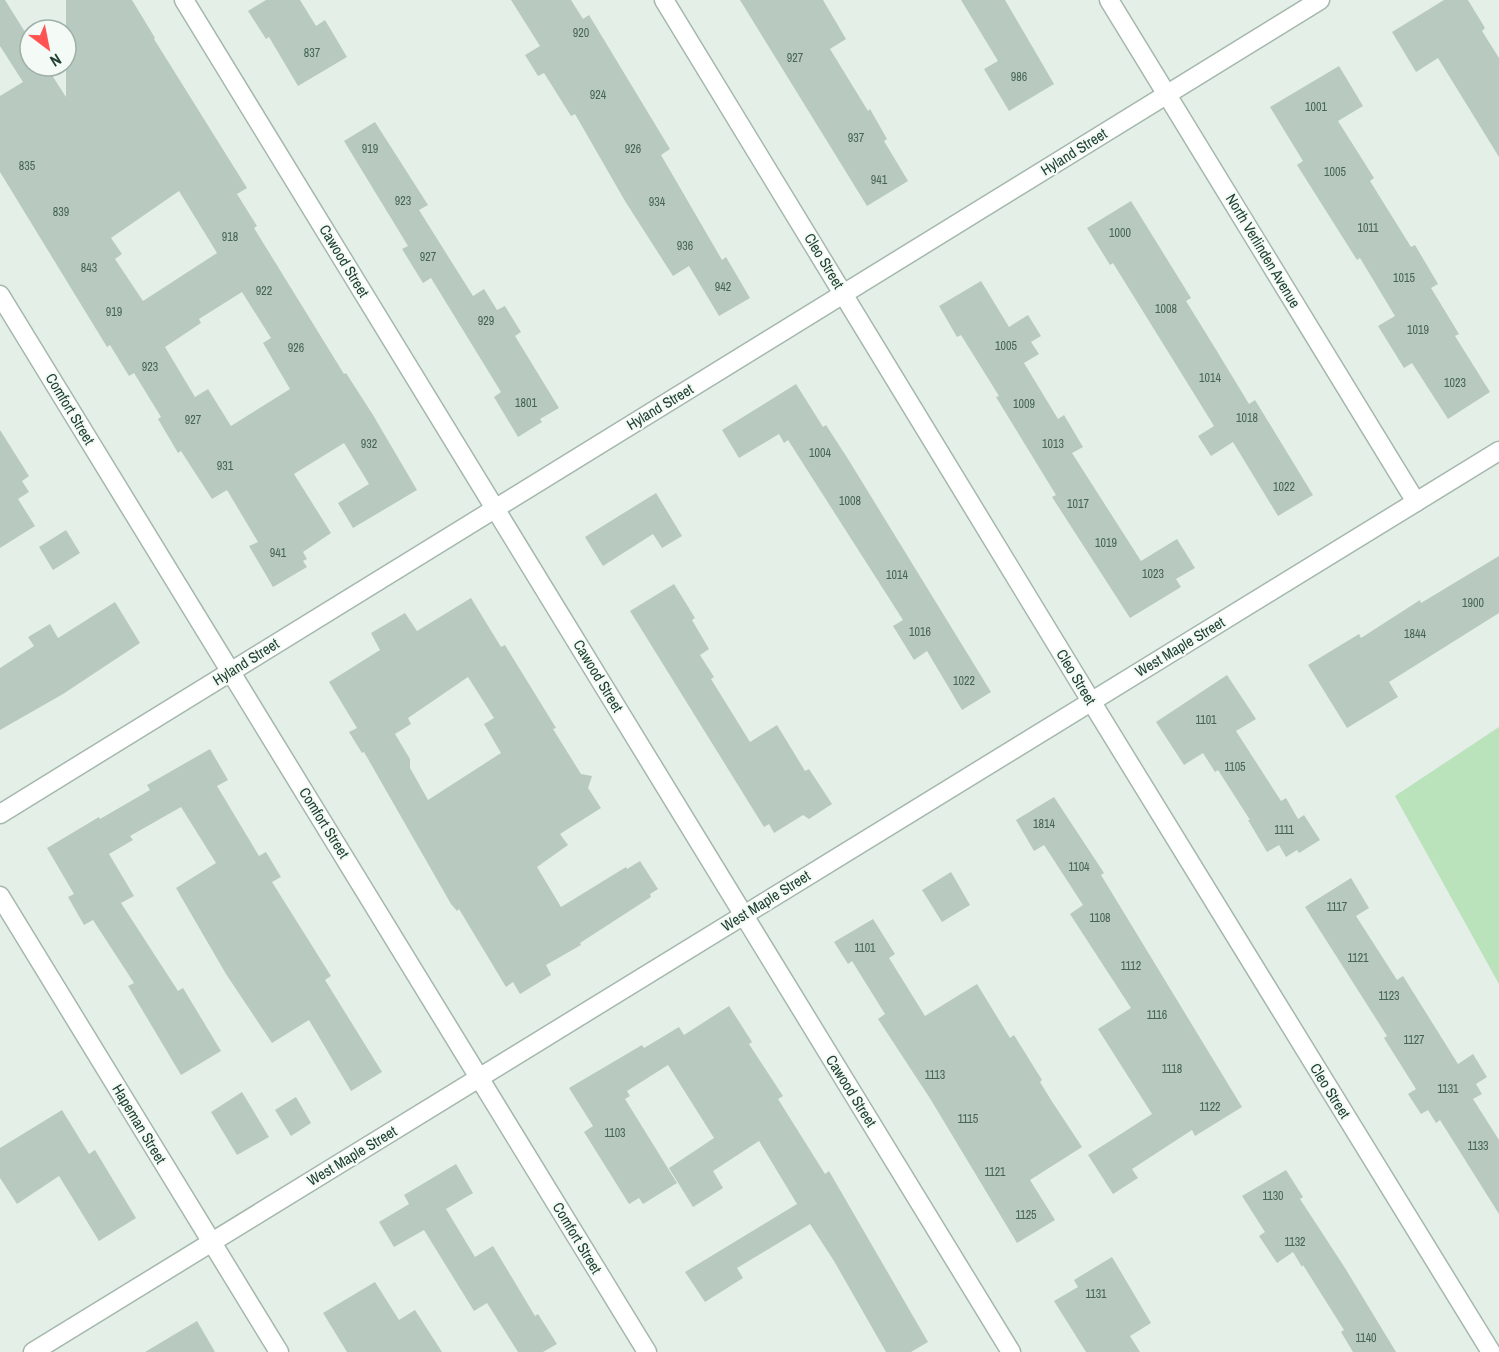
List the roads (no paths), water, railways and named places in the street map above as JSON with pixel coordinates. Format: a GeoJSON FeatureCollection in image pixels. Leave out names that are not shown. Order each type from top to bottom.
{"type":"FeatureCollection","features":[{"type":"Feature","properties":{"kind":"street","name":"Cawood Street"},"geometry":{"type":"LineString","coordinates":[[184,0],[1011,1352]]}},
{"type":"Feature","properties":{"kind":"street","name":"Cleo Street"},"geometry":{"type":"LineString","coordinates":[[664,0],[1091,701],[1490,1349]]}},
{"type":"Feature","properties":{"kind":"street","name":"North Verlinden Avenue"},"geometry":{"type":"LineString","coordinates":[[1109,0],[1416,502]]}},
{"type":"Feature","properties":{"kind":"street","name":"Hyland Street"},"geometry":{"type":"LineString","coordinates":[[0,814],[1320,0]]}},
{"type":"Feature","properties":{"kind":"street","name":"Comfort Street"},"geometry":{"type":"LineString","coordinates":[[0,295],[647,1352]]}},
{"type":"Feature","properties":{"kind":"street","name":"West Maple Street"},"geometry":{"type":"LineString","coordinates":[[33,1352],[1499,451]]}},
{"type":"Feature","properties":{"kind":"street","name":"Hapeman Street"},"geometry":{"type":"LineString","coordinates":[[0,896],[279,1352]]}}]}
